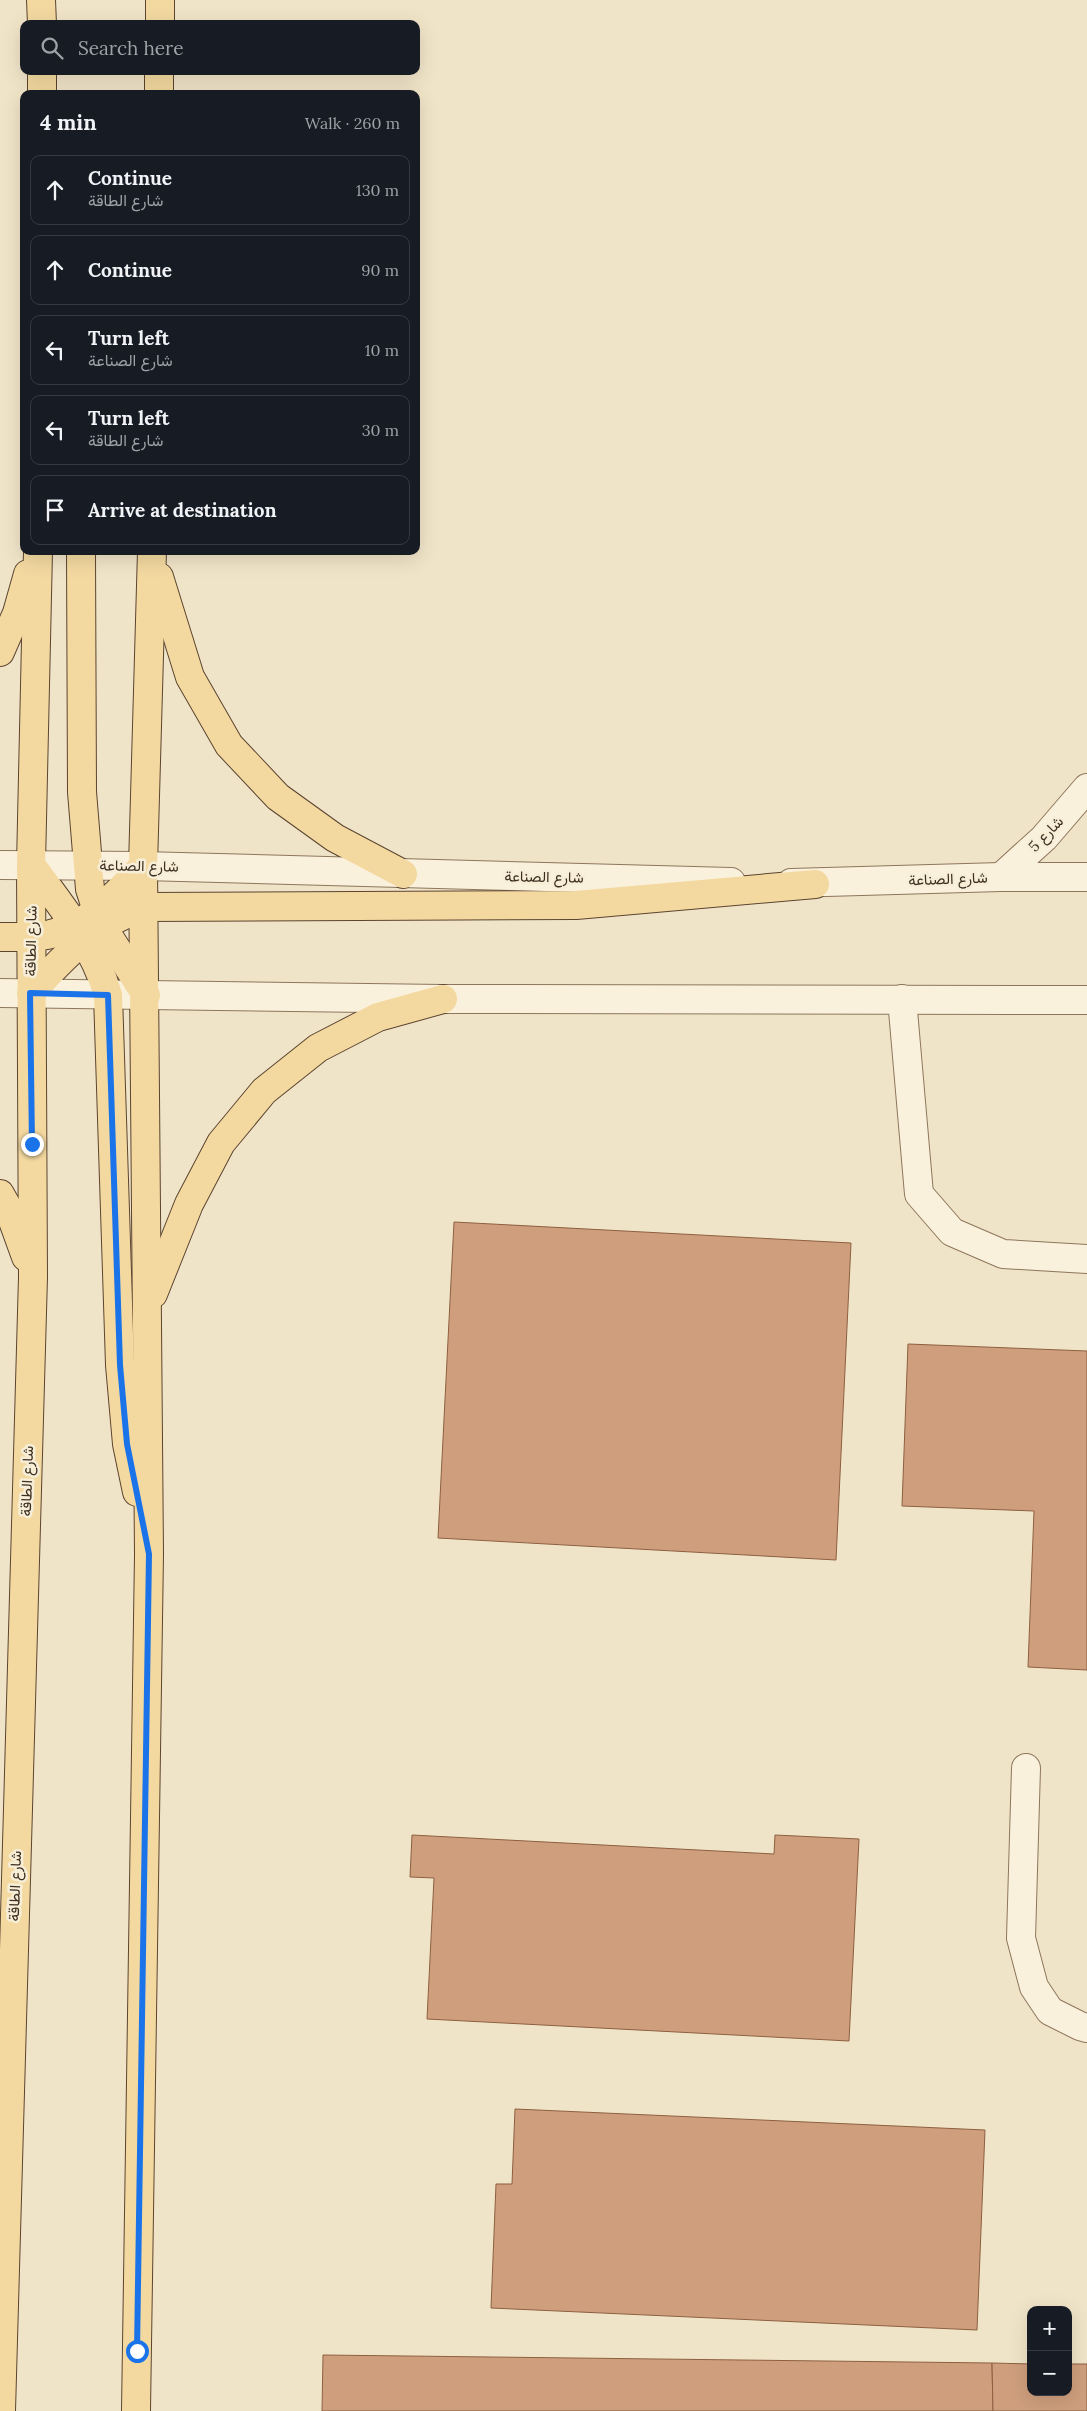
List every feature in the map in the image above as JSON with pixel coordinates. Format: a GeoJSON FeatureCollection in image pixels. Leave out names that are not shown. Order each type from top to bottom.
{"type":"FeatureCollection","features":[{"type":"Feature","properties":{"kind":"main road"},"geometry":{"type":"LineString","coordinates":[[41,0],[42,20]]}},
{"type":"Feature","properties":{"kind":"main road"},"geometry":{"type":"LineString","coordinates":[[160,0],[160,20]]}},
{"type":"Feature","properties":{"kind":"main road"},"geometry":{"type":"LineString","coordinates":[[42,75],[42,90]]}},
{"type":"Feature","properties":{"kind":"main road"},"geometry":{"type":"LineString","coordinates":[[159,75],[159,90]]}},
{"type":"Feature","properties":{"kind":"main road"},"geometry":{"type":"LineString","coordinates":[[0,652],[17,613],[36,555]]}},
{"type":"Feature","properties":{"kind":"main road","name":"شارع الطاقة"},"geometry":{"type":"LineString","coordinates":[[1,2411],[8,1868],[33,1277],[30,993],[37,555]]}},
{"type":"Feature","properties":{"kind":"main road"},"geometry":{"type":"LineString","coordinates":[[81,555],[82,792],[86,865],[90,889],[89,926],[108,995],[120,1365],[127,1444],[149,1554]]}},
{"type":"Feature","properties":{"kind":"main road"},"geometry":{"type":"LineString","coordinates":[[136,2411],[149,1554],[146,995],[143,866],[152,555]]}},
{"type":"Feature","properties":{"kind":"main road"},"geometry":{"type":"LineString","coordinates":[[153,555],[172,625],[190,678],[229,745],[278,797],[335,838],[403,874]]}},
{"type":"Feature","properties":{"kind":"main road"},"geometry":{"type":"LineString","coordinates":[[31,865],[89,926],[146,995]]}},
{"type":"Feature","properties":{"kind":"main road"},"geometry":{"type":"LineString","coordinates":[[30,993],[143,866]]}},
{"type":"Feature","properties":{"kind":"main road"},"geometry":{"type":"LineString","coordinates":[[0,937],[49,935],[89,926],[145,907],[576,905],[815,884]]}},
{"type":"Feature","properties":{"kind":"main road"},"geometry":{"type":"LineString","coordinates":[[148,1307],[189,1204],[221,1143],[264,1091],[318,1048],[378,1017],[444,999]]}},
{"type":"Feature","properties":{"kind":"main road"},"geometry":{"type":"LineString","coordinates":[[0,1194],[9,1210],[33,1277]]}},
{"type":"Feature","properties":{"kind":"street","name":"شارع 5"},"geometry":{"type":"LineString","coordinates":[[1001,877],[1044,838],[1087,788]]}},
{"type":"Feature","properties":{"kind":"street","name":"شارع الصناعة"},"geometry":{"type":"LineString","coordinates":[[0,865],[143,866],[815,884],[1001,877],[1087,877]]}},
{"type":"Feature","properties":{"kind":"street"},"geometry":{"type":"LineString","coordinates":[[0,993],[444,999],[1087,1000]]}},
{"type":"Feature","properties":{"kind":"street"},"geometry":{"type":"LineString","coordinates":[[902,999],[919,1194],[952,1232],[1003,1254],[1087,1259]]}},
{"type":"Feature","properties":{"kind":"street"},"geometry":{"type":"LineString","coordinates":[[1026,1768],[1021,1938],[1034,1987],[1050,2010],[1087,2028]]}},
{"type":"Feature","properties":{"kind":"building"},"geometry":{"type":"Polygon","coordinates":[[[454,1222],[851,1243],[836,1560],[438,1538],[454,1222]]]}},
{"type":"Feature","properties":{"kind":"building"},"geometry":{"type":"Polygon","coordinates":[[[908,1344],[1087,1351],[1087,1670],[1028,1667],[1034,1511],[902,1506],[908,1344]]]}},
{"type":"Feature","properties":{"kind":"building"},"geometry":{"type":"Polygon","coordinates":[[[412,1835],[774,1854],[775,1835],[859,1839],[849,2041],[427,2019],[434,1878],[410,1877],[412,1835]]]}},
{"type":"Feature","properties":{"kind":"building"},"geometry":{"type":"Polygon","coordinates":[[[515,2109],[985,2130],[977,2330],[491,2308],[496,2184],[512,2184],[515,2109]]]}},
{"type":"Feature","properties":{"kind":"building"},"geometry":{"type":"Polygon","coordinates":[[[323,2355],[992,2363],[993,2411],[322,2411],[323,2355]]]}},
{"type":"Feature","properties":{"kind":"building"},"geometry":{"type":"Polygon","coordinates":[[[992,2363],[1027,2364],[1027,2396],[1072,2396],[1072,2364],[1087,2364],[1087,2411],[993,2411],[992,2363]]]}},
{"type":"Feature","properties":{"kind":"route"},"geometry":{"type":"LineString","coordinates":[[32,1144],[30,993],[108,995],[111,1040],[120,1365],[127,1444],[149,1554],[137,2351]]}}]}
